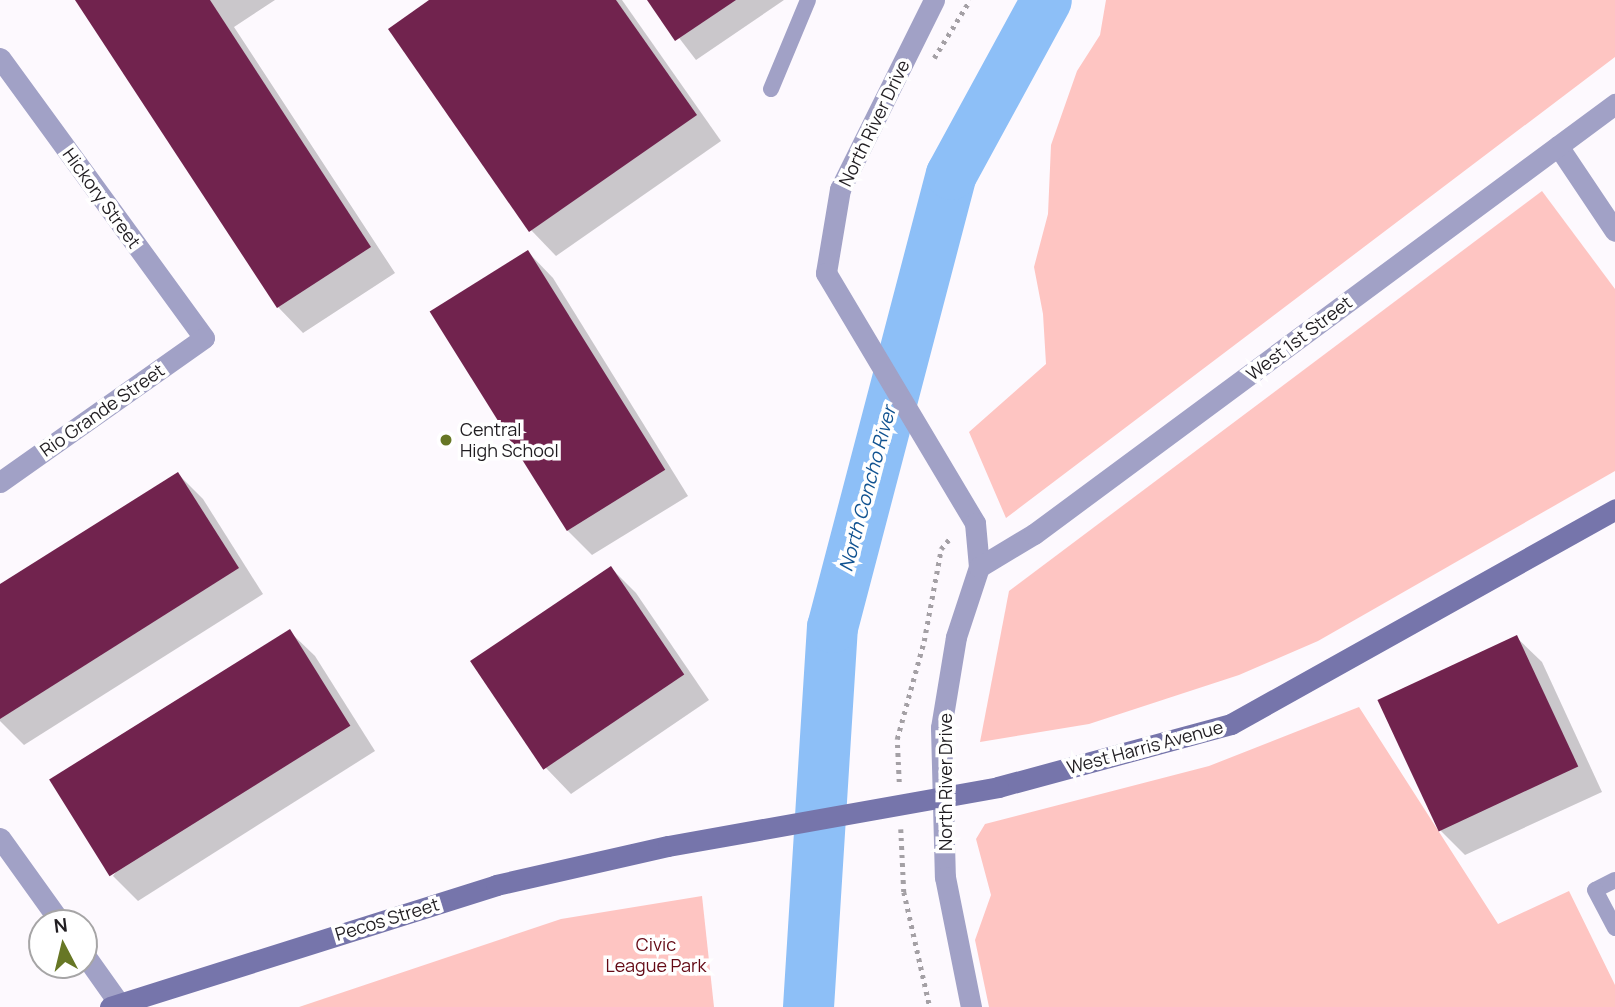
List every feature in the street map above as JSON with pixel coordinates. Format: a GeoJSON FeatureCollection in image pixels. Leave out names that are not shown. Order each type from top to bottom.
{"type":"FeatureCollection","features":[{"type":"Feature","properties":{"kind":"street","name":"North River Drive"},"geometry":{"type":"LineString","coordinates":[[934,0],[840,189],[826,273],[967,504],[975,523],[979,567],[956,637],[941,728],[945,877],[971,1007]]}},
{"type":"Feature","properties":{"kind":"street","name":"Hickory Street"},"geometry":{"type":"LineString","coordinates":[[0,58],[204,338]]}},
{"type":"Feature","properties":{"kind":"street","name":"West 1st Street"},"geometry":{"type":"LineString","coordinates":[[979,567],[1034,534],[1615,104]]}},
{"type":"Feature","properties":{"kind":"street"},"geometry":{"type":"LineString","coordinates":[[1558,146],[1615,231]]}},
{"type":"Feature","properties":{"kind":"street","name":"Rio Grande Street"},"geometry":{"type":"LineString","coordinates":[[0,482],[204,338]]}},
{"type":"Feature","properties":{"kind":"street","name":"West Harris Avenue"},"geometry":{"type":"LineString","coordinates":[[668,846],[998,787],[1231,724],[1615,509]]}},
{"type":"Feature","properties":{"kind":"street"},"geometry":{"type":"LineString","coordinates":[[0,838],[51,909]]}},
{"type":"Feature","properties":{"kind":"street","name":"Pecos Street"},"geometry":{"type":"LineString","coordinates":[[114,1004],[496,885],[668,846]]}},
{"type":"Feature","properties":{"kind":"street"},"geometry":{"type":"LineString","coordinates":[[98,977],[114,1004]]}},
{"type":"Feature","properties":{"kind":"lane"},"geometry":{"type":"LineString","coordinates":[[771,89],[808,0]]}},
{"type":"Feature","properties":{"kind":"lane"},"geometry":{"type":"LineString","coordinates":[[1615,880],[1595,890],[1615,928]]}},
{"type":"Feature","properties":{"kind":"path"},"geometry":{"type":"LineString","coordinates":[[928,61],[940,54],[970,0]]}},
{"type":"Feature","properties":{"kind":"green space"},"geometry":{"type":"Polygon","coordinates":[[[1106,0],[1615,0],[1615,57],[1006,518],[969,432],[1046,364],[1043,314],[1034,267],[1048,214],[1051,145],[1077,71],[1100,35],[1106,0]]]}},
{"type":"Feature","properties":{"kind":"green space"},"geometry":{"type":"Polygon","coordinates":[[[1542,191],[1615,289],[1615,471],[1318,641],[1239,675],[1089,724],[980,742],[1009,591],[1542,191]]]}},
{"type":"Feature","properties":{"kind":"green space"},"geometry":{"type":"Polygon","coordinates":[[[1359,707],[1498,924],[1569,891],[1615,985],[1615,1007],[989,1007],[975,940],[991,895],[976,839],[985,824],[1209,766],[1359,707]]]}},
{"type":"Feature","properties":{"kind":"green space","name":"Civic League Park"},"geometry":{"type":"Polygon","coordinates":[[[702,896],[714,1007],[299,1007],[561,919],[702,896]]]}},
{"type":"Feature","properties":{"kind":"building"},"geometry":{"type":"Polygon","coordinates":[[[75,0],[210,0],[371,247],[277,308],[75,0]]]}},
{"type":"Feature","properties":{"kind":"building"},"geometry":{"type":"Polygon","coordinates":[[[429,0],[616,0],[697,115],[529,232],[388,29],[429,0]]]}},
{"type":"Feature","properties":{"kind":"building"},"geometry":{"type":"Polygon","coordinates":[[[647,0],[736,0],[675,41],[647,0]]]}},
{"type":"Feature","properties":{"kind":"building"},"geometry":{"type":"Polygon","coordinates":[[[528,250],[665,470],[567,531],[430,311],[528,250]]]}},
{"type":"Feature","properties":{"kind":"building"},"geometry":{"type":"Polygon","coordinates":[[[178,472],[239,568],[0,719],[0,584],[178,472]]]}},
{"type":"Feature","properties":{"kind":"building"},"geometry":{"type":"Polygon","coordinates":[[[611,566],[684,675],[543,770],[470,661],[611,566]]]}},
{"type":"Feature","properties":{"kind":"building"},"geometry":{"type":"Polygon","coordinates":[[[290,629],[350,726],[110,876],[49,779],[290,629]]]}},
{"type":"Feature","properties":{"kind":"building"},"geometry":{"type":"Polygon","coordinates":[[[1517,635],[1578,766],[1439,831],[1377,700],[1517,635]]]}},
{"type":"Feature","properties":{"kind":"waterway","name":"North Concho River"},"geometry":{"type":"LineString","coordinates":[[808,1007],[832,627],[951,174],[1046,0]]}},
{"type":"Feature","properties":{"kind":"place","name":"Central High School"},"geometry":{"type":"Point","coordinates":[446,440]}}]}
